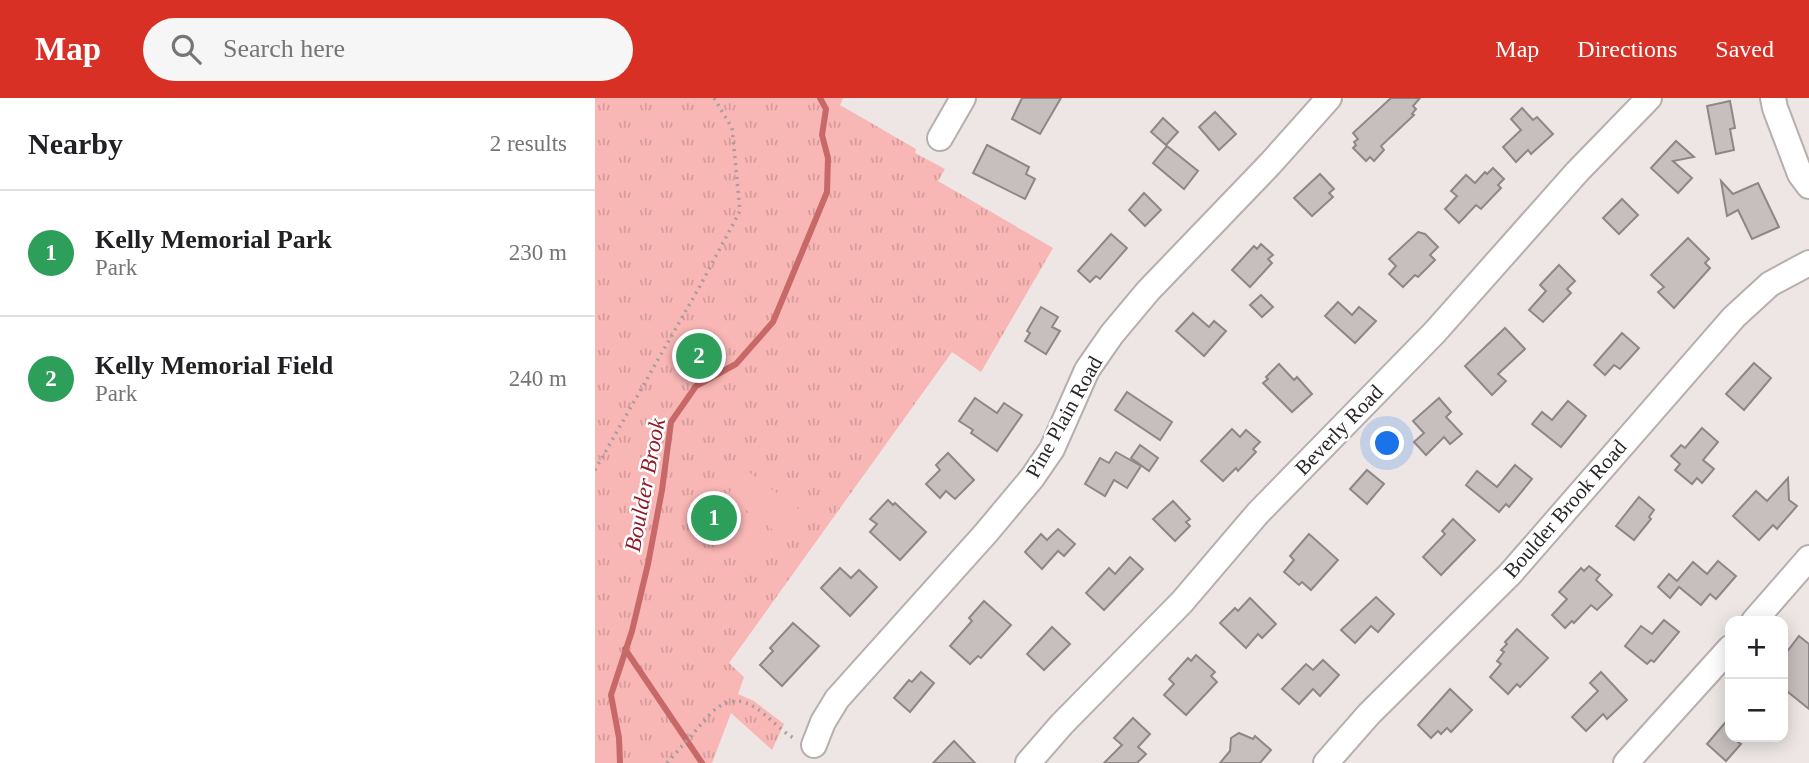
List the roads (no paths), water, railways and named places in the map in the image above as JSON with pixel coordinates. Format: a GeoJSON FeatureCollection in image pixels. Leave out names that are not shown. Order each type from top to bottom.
{"type":"FeatureCollection","features":[{"type":"Feature","properties":{"kind":"street"},"geometry":{"type":"LineString","coordinates":[[940,138],[963,98]]}},
{"type":"Feature","properties":{"kind":"street","name":"Pine Plain Road"},"geometry":{"type":"LineString","coordinates":[[814,745],[823,722],[837,699],[1032,478],[1052,449],[1087,370],[1112,334],[1329,98]]}},
{"type":"Feature","properties":{"kind":"street","name":"Beverly Road"},"geometry":{"type":"LineString","coordinates":[[1028,763],[1062,724],[1182,602],[1258,513],[1435,332],[1577,172],[1649,98]]}},
{"type":"Feature","properties":{"kind":"street"},"geometry":{"type":"LineString","coordinates":[[1773,98],[1800,174],[1809,186]]}},
{"type":"Feature","properties":{"kind":"street","name":"Boulder Brook Road"},"geometry":{"type":"LineString","coordinates":[[1326,763],[1369,714],[1510,574],[1734,317],[1770,284],[1809,263]]}},
{"type":"Feature","properties":{"kind":"street"},"geometry":{"type":"LineString","coordinates":[[1757,616],[1809,558]]}},
{"type":"Feature","properties":{"kind":"street"},"geometry":{"type":"LineString","coordinates":[[1626,763],[1725,654]]}},
{"type":"Feature","properties":{"kind":"waterway","name":"Boulder Brook"},"geometry":{"type":"LineString","coordinates":[[620,763],[619,738],[611,695],[632,631],[648,564],[671,422],[696,386],[736,364],[773,322],[827,192],[828,158],[822,135],[826,109],[820,98]]}},
{"type":"Feature","properties":{"kind":"waterway"},"geometry":{"type":"LineString","coordinates":[[625,649],[702,763]]}},
{"type":"Feature","properties":{"kind":"place","name":"Kelly Memorial Field"},"geometry":{"type":"Point","coordinates":[699,356]}},
{"type":"Feature","properties":{"kind":"place","name":"Kelly Memorial Park"},"geometry":{"type":"Point","coordinates":[714,518]}}]}
